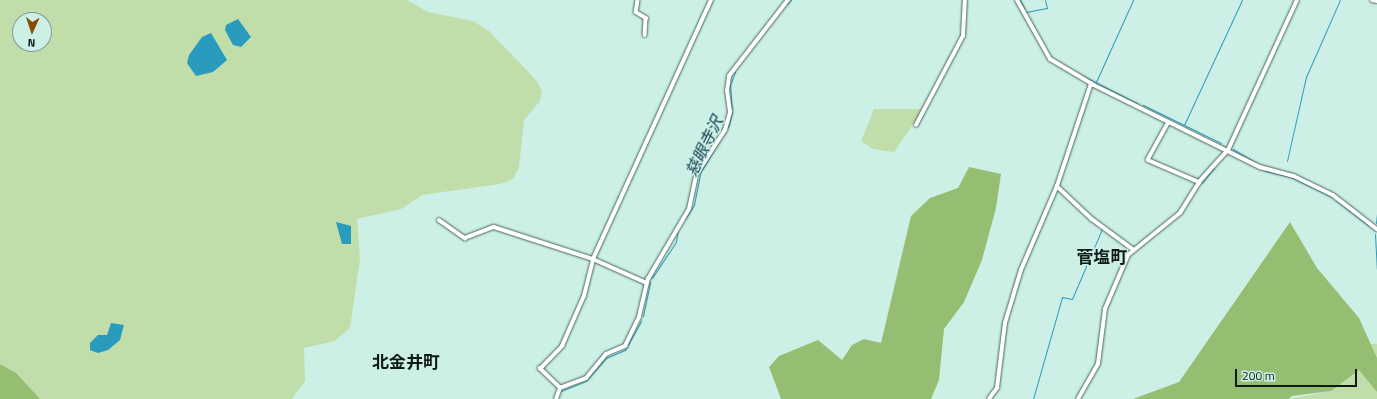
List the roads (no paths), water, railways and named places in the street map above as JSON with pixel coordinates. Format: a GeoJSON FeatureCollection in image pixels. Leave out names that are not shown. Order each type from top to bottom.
{"type":"FeatureCollection","features":[{"type":"Feature","properties":{"kind":"street"},"geometry":{"type":"LineString","coordinates":[[638,0],[636,12],[646,18],[645,35]]}},
{"type":"Feature","properties":{"kind":"street"},"geometry":{"type":"LineString","coordinates":[[560,388],[540,369],[562,346],[584,296],[593,259],[711,0]]}},
{"type":"Feature","properties":{"kind":"street"},"geometry":{"type":"LineString","coordinates":[[556,399],[560,388],[586,378],[606,354],[625,346],[639,317],[647,283],[689,209],[699,169],[725,130],[730,112],[727,91],[729,76],[788,0]]}},
{"type":"Feature","properties":{"kind":"street"},"geometry":{"type":"LineString","coordinates":[[916,125],[963,36],[965,0]]}},
{"type":"Feature","properties":{"kind":"street"},"geometry":{"type":"LineString","coordinates":[[1017,0],[1050,59],[1092,85],[1228,150],[1260,167],[1294,176],[1333,195],[1377,229]]}},
{"type":"Feature","properties":{"kind":"street"},"geometry":{"type":"LineString","coordinates":[[1078,399],[1098,364],[1105,309],[1123,264],[1134,250],[1180,213],[1199,182],[1228,150],[1297,0]]}},
{"type":"Feature","properties":{"kind":"street"},"geometry":{"type":"LineString","coordinates":[[1372,0],[1377,1]]}},
{"type":"Feature","properties":{"kind":"street"},"geometry":{"type":"LineString","coordinates":[[989,399],[997,388],[1005,323],[1021,270],[1057,186],[1092,85]]}},
{"type":"Feature","properties":{"kind":"street"},"geometry":{"type":"LineString","coordinates":[[1169,122],[1148,160],[1199,182]]}},
{"type":"Feature","properties":{"kind":"street"},"geometry":{"type":"LineString","coordinates":[[1057,186],[1092,219],[1134,250]]}},
{"type":"Feature","properties":{"kind":"street"},"geometry":{"type":"LineString","coordinates":[[439,220],[465,238],[494,227],[593,259],[647,283]]}},
{"type":"Feature","properties":{"kind":"water"},"geometry":{"type":"Polygon","coordinates":[[[238,19],[251,37],[241,47],[233,45],[225,30],[226,25],[238,19]]]}},
{"type":"Feature","properties":{"kind":"water"},"geometry":{"type":"Polygon","coordinates":[[[211,33],[227,60],[213,72],[196,76],[187,63],[189,55],[202,37],[211,33]]]}},
{"type":"Feature","properties":{"kind":"water"},"geometry":{"type":"Polygon","coordinates":[[[336,222],[351,226],[351,244],[342,244],[336,222]]]}},
{"type":"Feature","properties":{"kind":"water"},"geometry":{"type":"Polygon","coordinates":[[[111,323],[124,325],[120,340],[108,350],[98,353],[90,350],[90,343],[98,335],[107,335],[111,323]]]}},
{"type":"Feature","properties":{"kind":"waterway","name":"慈眼寺沢"},"geometry":{"type":"LineString","coordinates":[[787,4],[791,0]]}},
{"type":"Feature","properties":{"kind":"waterway"},"geometry":{"type":"LineString","coordinates":[[1020,0],[1024,8]]}},
{"type":"Feature","properties":{"kind":"waterway"},"geometry":{"type":"LineString","coordinates":[[1026,12],[1047,8],[1045,0]]}},
{"type":"Feature","properties":{"kind":"waterway"},"geometry":{"type":"LineString","coordinates":[[1096,82],[1133,0]]}},
{"type":"Feature","properties":{"kind":"waterway"},"geometry":{"type":"LineString","coordinates":[[1184,125],[1242,0]]}},
{"type":"Feature","properties":{"kind":"waterway"},"geometry":{"type":"LineString","coordinates":[[1287,161],[1306,77],[1340,0]]}},
{"type":"Feature","properties":{"kind":"waterway","name":"慈眼寺沢"},"geometry":{"type":"LineString","coordinates":[[685,219],[694,205],[700,173],[729,125],[732,112],[730,85],[735,72]]}},
{"type":"Feature","properties":{"kind":"waterway"},"geometry":{"type":"LineString","coordinates":[[1079,74],[1137,103]]}},
{"type":"Feature","properties":{"kind":"waterway"},"geometry":{"type":"LineString","coordinates":[[1143,105],[1221,143]]}},
{"type":"Feature","properties":{"kind":"waterway"},"geometry":{"type":"LineString","coordinates":[[1233,149],[1256,163]]}},
{"type":"Feature","properties":{"kind":"waterway"},"geometry":{"type":"LineString","coordinates":[[1202,183],[1214,168]]}},
{"type":"Feature","properties":{"kind":"waterway"},"geometry":{"type":"LineString","coordinates":[[1265,171],[1291,177],[1332,197]]}},
{"type":"Feature","properties":{"kind":"waterway"},"geometry":{"type":"LineString","coordinates":[[1336,200],[1368,225]]}},
{"type":"Feature","properties":{"kind":"waterway"},"geometry":{"type":"LineString","coordinates":[[1376,223],[1377,214]]}},
{"type":"Feature","properties":{"kind":"waterway"},"geometry":{"type":"LineString","coordinates":[[1033,399],[1062,297],[1072,299],[1102,229]]}},
{"type":"Feature","properties":{"kind":"waterway","name":"慈眼寺沢"},"geometry":{"type":"LineString","coordinates":[[652,278],[676,242],[678,230]]}},
{"type":"Feature","properties":{"kind":"waterway"},"geometry":{"type":"LineString","coordinates":[[1375,234],[1377,269]]}},
{"type":"Feature","properties":{"kind":"waterway","name":"慈眼寺沢"},"geometry":{"type":"LineString","coordinates":[[643,316],[650,282]]}},
{"type":"Feature","properties":{"kind":"waterway","name":"慈眼寺沢"},"geometry":{"type":"LineString","coordinates":[[561,391],[586,381],[606,358],[625,350],[641,321]]}},
{"type":"Feature","properties":{"kind":"district","name":"菅塩町"},"geometry":{"type":"Point","coordinates":[1102,258]}},
{"type":"Feature","properties":{"kind":"district","name":"北金井町"},"geometry":{"type":"Point","coordinates":[406,363]}}]}
